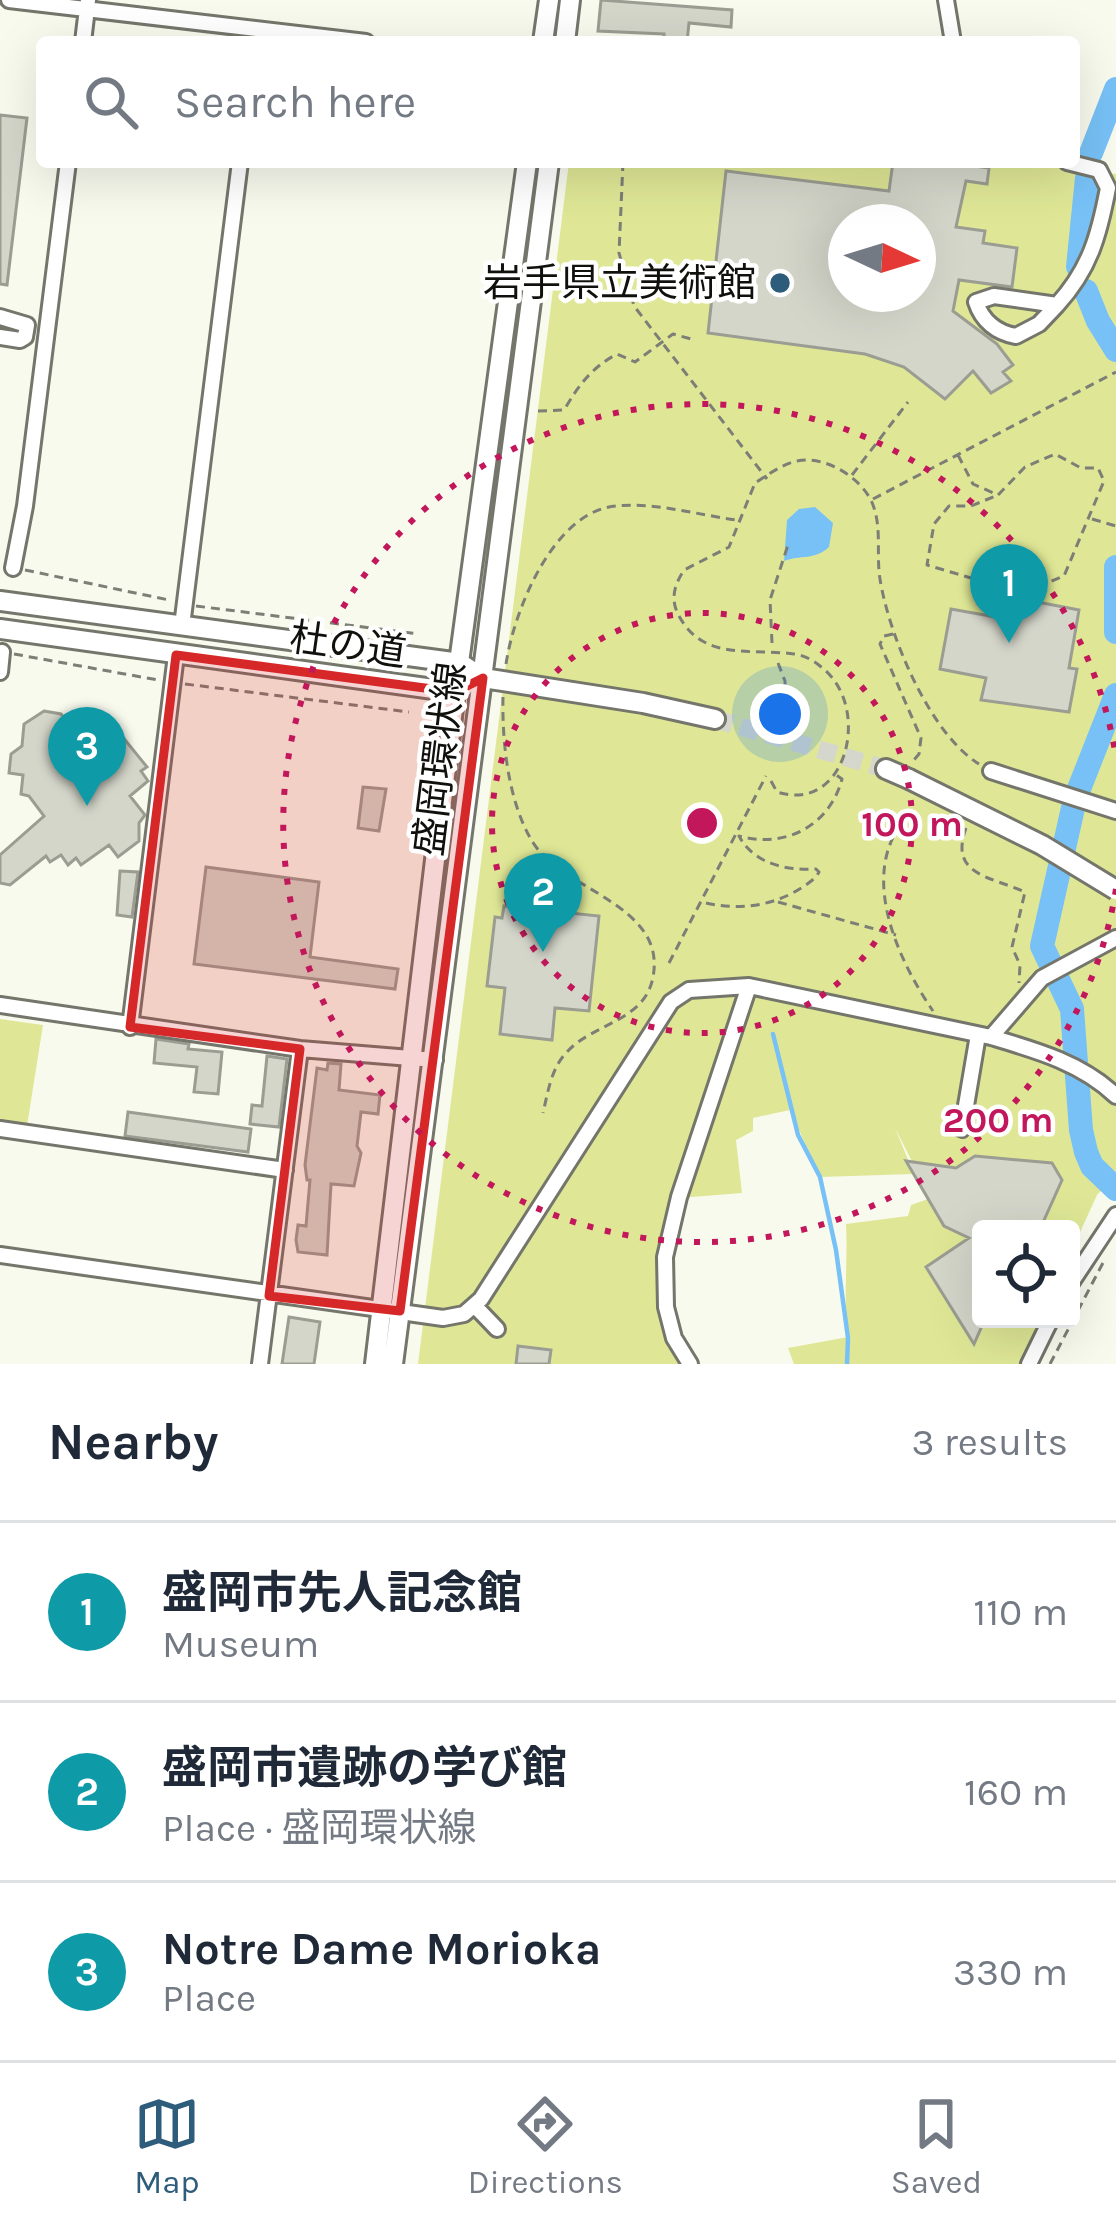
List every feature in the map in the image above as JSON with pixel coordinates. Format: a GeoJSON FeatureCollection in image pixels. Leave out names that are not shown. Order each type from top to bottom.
{"type":"FeatureCollection","features":[{"type":"Feature","properties":{"kind":"main road"},"geometry":{"type":"LineString","coordinates":[[544,36],[549,0]]}},
{"type":"Feature","properties":{"kind":"main road"},"geometry":{"type":"LineString","coordinates":[[566,36],[570,0]]}},
{"type":"Feature","properties":{"kind":"main road","name":"盛岡環状線"},"geometry":{"type":"LineString","coordinates":[[393,1364],[391,1310],[411,1057],[526,168]]}},
{"type":"Feature","properties":{"kind":"main road","name":"盛岡環状線"},"geometry":{"type":"LineString","coordinates":[[374,1364],[391,1310],[435,1060],[493,680],[548,168]]}},
{"type":"Feature","properties":{"kind":"main road","name":"杜の道"},"geometry":{"type":"LineString","coordinates":[[0,601],[460,663],[493,680]]}},
{"type":"Feature","properties":{"kind":"main road","name":"杜の道"},"geometry":{"type":"LineString","coordinates":[[0,629],[455,692],[493,680]]}},
{"type":"Feature","properties":{"kind":"main road"},"geometry":{"type":"LineString","coordinates":[[493,680],[715,719]]}},
{"type":"Feature","properties":{"kind":"main road"},"geometry":{"type":"LineString","coordinates":[[899,775],[1042,845],[1116,890]]}},
{"type":"Feature","properties":{"kind":"street"},"geometry":{"type":"LineString","coordinates":[[10,0],[87,5],[256,36]]}},
{"type":"Feature","properties":{"kind":"street"},"geometry":{"type":"LineString","coordinates":[[946,0],[952,36]]}},
{"type":"Feature","properties":{"kind":"street"},"geometry":{"type":"LineString","coordinates":[[84,36],[87,5]]}},
{"type":"Feature","properties":{"kind":"street"},"geometry":{"type":"LineString","coordinates":[[1057,305],[994,296],[976,302],[980,314],[998,331],[1016,336],[1039,324],[1057,305],[1075,286],[1094,254],[1108,188],[1103,173],[1080,164]]}},
{"type":"Feature","properties":{"kind":"street"},"geometry":{"type":"LineString","coordinates":[[13,568],[67,168]]}},
{"type":"Feature","properties":{"kind":"street"},"geometry":{"type":"LineString","coordinates":[[182,626],[239,168]]}},
{"type":"Feature","properties":{"kind":"street"},"geometry":{"type":"LineString","coordinates":[[0,317],[27,325],[20,340],[0,337]]}},
{"type":"Feature","properties":{"kind":"street"},"geometry":{"type":"LineString","coordinates":[[0,672],[2,652]]}},
{"type":"Feature","properties":{"kind":"street"},"geometry":{"type":"LineString","coordinates":[[130,1027],[176,655]]}},
{"type":"Feature","properties":{"kind":"street"},"geometry":{"type":"LineString","coordinates":[[991,771],[1116,811]]}},
{"type":"Feature","properties":{"kind":"street"},"geometry":{"type":"LineString","coordinates":[[962,1129],[984,1036],[1051,973],[1116,938]]}},
{"type":"Feature","properties":{"kind":"street"},"geometry":{"type":"LineString","coordinates":[[690,1364],[674,1338],[666,1307],[665,1257],[679,1197],[749,986]]}},
{"type":"Feature","properties":{"kind":"street"},"geometry":{"type":"LineString","coordinates":[[0,1255],[269,1296],[443,1318],[464,1314],[474,1305],[521,1221],[670,1002],[689,990],[749,986],[984,1036],[1062,1060],[1102,1082],[1116,1096]]}},
{"type":"Feature","properties":{"kind":"street"},"geometry":{"type":"LineString","coordinates":[[0,1005],[130,1027],[435,1060]]}},
{"type":"Feature","properties":{"kind":"street"},"geometry":{"type":"LineString","coordinates":[[260,1364],[300,1048]]}},
{"type":"Feature","properties":{"kind":"street"},"geometry":{"type":"LineString","coordinates":[[0,1129],[285,1170]]}},
{"type":"Feature","properties":{"kind":"street"},"geometry":{"type":"LineString","coordinates":[[1080,1269],[1116,1214]]}},
{"type":"Feature","properties":{"kind":"street"},"geometry":{"type":"LineString","coordinates":[[474,1305],[496,1329]]}},
{"type":"Feature","properties":{"kind":"street"},"geometry":{"type":"LineString","coordinates":[[1029,1364],[1047,1328]]}},
{"type":"Feature","properties":{"kind":"path"},"geometry":{"type":"LineString","coordinates":[[623,168],[619,253],[634,306],[766,478]]}},
{"type":"Feature","properties":{"kind":"path"},"geometry":{"type":"LineString","coordinates":[[538,411],[564,410],[596,366],[616,355],[635,362],[673,334],[695,340]]}},
{"type":"Feature","properties":{"kind":"path"},"geometry":{"type":"LineString","coordinates":[[871,499],[1116,372]]}},
{"type":"Feature","properties":{"kind":"path"},"geometry":{"type":"LineString","coordinates":[[851,476],[908,402]]}},
{"type":"Feature","properties":{"kind":"path"},"geometry":{"type":"LineString","coordinates":[[1055,454],[1082,468],[1098,468],[1104,481],[1090,518],[1064,576],[1035,589],[988,583],[927,565],[934,524],[949,506],[971,506],[998,495],[1025,467],[1055,454]]}},
{"type":"Feature","properties":{"kind":"path"},"geometry":{"type":"LineString","coordinates":[[958,455],[973,484],[998,495]]}},
{"type":"Feature","properties":{"kind":"path"},"geometry":{"type":"LineString","coordinates":[[771,782],[776,792],[798,796],[833,773],[847,752],[850,731],[844,695],[830,674],[799,655],[740,654],[713,648],[690,631],[676,612],[673,597],[680,574],[694,562],[717,557],[730,548],[755,483],[800,460],[828,465],[851,476],[871,499],[880,529],[880,579],[895,633],[938,726],[962,753],[991,771]]}},
{"type":"Feature","properties":{"kind":"path"},"geometry":{"type":"LineString","coordinates":[[543,1113],[552,1077],[565,1054],[622,1018],[648,994],[654,956],[631,915],[548,862],[530,838],[515,798],[493,680],[517,615],[554,548],[573,525],[613,506],[738,520]]}},
{"type":"Feature","properties":{"kind":"path"},"geometry":{"type":"LineString","coordinates":[[1090,518],[1116,526]]}},
{"type":"Feature","properties":{"kind":"path"},"geometry":{"type":"LineString","coordinates":[[772,643],[770,600],[788,545]]}},
{"type":"Feature","properties":{"kind":"path"},"geometry":{"type":"LineString","coordinates":[[13,568],[184,603],[419,634]]}},
{"type":"Feature","properties":{"kind":"path"},"geometry":{"type":"LineString","coordinates":[[895,633],[884,636],[880,644],[921,738],[919,754],[899,775]]}},
{"type":"Feature","properties":{"kind":"path"},"geometry":{"type":"LineString","coordinates":[[2,652],[172,682],[409,712]]}},
{"type":"Feature","properties":{"kind":"path"},"geometry":{"type":"LineString","coordinates":[[778,663],[786,713]]}},
{"type":"Feature","properties":{"kind":"path"},"geometry":{"type":"LineString","coordinates":[[706,903],[738,907],[777,901],[801,890],[819,872],[778,867],[749,851],[739,836],[780,839],[813,826],[838,798],[842,779],[833,773]]}},
{"type":"Feature","properties":{"kind":"path"},"geometry":{"type":"LineString","coordinates":[[669,963],[766,776]]}},
{"type":"Feature","properties":{"kind":"path"},"geometry":{"type":"LineString","coordinates":[[901,824],[888,843],[882,881],[914,979],[946,1028]]}},
{"type":"Feature","properties":{"kind":"path"},"geometry":{"type":"LineString","coordinates":[[965,829],[961,859],[968,867],[1025,892],[1012,946],[1025,995]]}},
{"type":"Feature","properties":{"kind":"path"},"geometry":{"type":"LineString","coordinates":[[777,901],[896,935]]}},
{"type":"Feature","properties":{"kind":"path"},"geometry":{"type":"LineString","coordinates":[[1050,1364],[1114,1242]]}},
{"type":"Feature","properties":{"kind":"highlighted area"},"geometry":{"type":"Polygon","coordinates":[[[176,655],[455,692],[483,678],[400,1311],[269,1296],[300,1049],[130,1027],[176,655]]]}},
{"type":"Feature","properties":{"kind":"green space"},"geometry":{"type":"Polygon","coordinates":[[[568,168],[1070,168],[1116,174],[1116,1175],[1097,1195],[1080,1232],[1080,1220],[972,1220],[972,1328],[1036,1328],[1019,1364],[794,1364],[788,1348],[848,1337],[846,1224],[908,1216],[911,1205],[928,1199],[934,1205],[895,1128],[914,1174],[820,1177],[790,1110],[753,1118],[753,1131],[736,1140],[742,1193],[679,1198],[666,1265],[673,1318],[690,1364],[418,1364],[568,168]]]}},
{"type":"Feature","properties":{"kind":"green space"},"geometry":{"type":"Polygon","coordinates":[[[0,1019],[43,1025],[27,1126],[0,1123],[0,1019]]]}},
{"type":"Feature","properties":{"kind":"water"},"geometry":{"type":"Polygon","coordinates":[[[815,507],[833,523],[829,547],[813,556],[784,561],[787,520],[799,509],[815,507]]]}},
{"type":"Feature","properties":{"kind":"building"},"geometry":{"type":"Polygon","coordinates":[[[601,0],[732,10],[731,27],[689,23],[688,36],[598,31],[601,0]]]}},
{"type":"Feature","properties":{"kind":"building"},"geometry":{"type":"Polygon","coordinates":[[[0,115],[27,118],[7,285],[0,284],[0,115]]]}},
{"type":"Feature","properties":{"kind":"building","name":"岩手県立美術館"},"geometry":{"type":"Polygon","coordinates":[[[892,168],[989,168],[987,184],[966,181],[956,227],[985,231],[983,243],[1017,248],[1012,287],[959,280],[953,311],[997,344],[1013,365],[1003,372],[1011,381],[991,393],[973,371],[945,399],[904,367],[865,354],[708,333],[726,171],[889,191],[892,168]]]}},
{"type":"Feature","properties":{"kind":"building"},"geometry":{"type":"Polygon","coordinates":[[[1027,600],[1079,610],[1069,668],[1077,669],[1069,712],[981,700],[986,678],[940,669],[951,609],[1001,618],[1002,612],[1024,616],[1027,600]]]}},
{"type":"Feature","properties":{"kind":"building"},"geometry":{"type":"Polygon","coordinates":[[[44,711],[61,714],[82,741],[109,720],[147,767],[141,771],[148,781],[130,796],[145,815],[139,823],[139,841],[118,857],[109,845],[81,865],[76,858],[68,865],[61,855],[50,862],[46,856],[10,885],[0,883],[0,855],[44,816],[29,796],[21,794],[23,775],[9,773],[11,754],[22,746],[24,724],[44,711]]]}},
{"type":"Feature","properties":{"kind":"building"},"geometry":{"type":"Polygon","coordinates":[[[363,787],[386,789],[379,831],[358,828],[363,787]]]}},
{"type":"Feature","properties":{"kind":"building"},"geometry":{"type":"Polygon","coordinates":[[[206,867],[319,882],[310,957],[398,969],[395,989],[194,964],[206,867]]]}},
{"type":"Feature","properties":{"kind":"building"},"geometry":{"type":"Polygon","coordinates":[[[120,871],[138,872],[132,917],[117,915],[120,871]]]}},
{"type":"Feature","properties":{"kind":"building"},"geometry":{"type":"Polygon","coordinates":[[[504,906],[599,916],[589,1011],[555,1008],[552,1040],[500,1034],[505,988],[487,986],[495,917],[502,918],[504,906]]]}},
{"type":"Feature","properties":{"kind":"building"},"geometry":{"type":"Polygon","coordinates":[[[156,1039],[189,1044],[188,1049],[222,1052],[218,1094],[194,1092],[197,1067],[154,1063],[156,1039]]]}},
{"type":"Feature","properties":{"kind":"building"},"geometry":{"type":"Polygon","coordinates":[[[267,1056],[287,1059],[279,1127],[250,1124],[252,1105],[262,1106],[267,1056]]]}},
{"type":"Feature","properties":{"kind":"building"},"geometry":{"type":"Polygon","coordinates":[[[328,1063],[341,1064],[339,1090],[380,1095],[378,1114],[361,1112],[357,1146],[361,1153],[354,1186],[331,1184],[327,1255],[298,1252],[296,1240],[298,1225],[306,1226],[310,1180],[305,1165],[317,1068],[327,1070],[328,1063]]]}},
{"type":"Feature","properties":{"kind":"building"},"geometry":{"type":"Polygon","coordinates":[[[128,1112],[251,1129],[248,1152],[125,1136],[128,1112]]]}},
{"type":"Feature","properties":{"kind":"building"},"geometry":{"type":"Polygon","coordinates":[[[975,1156],[1052,1163],[1062,1180],[1044,1220],[972,1220],[972,1328],[981,1328],[974,1344],[926,1267],[969,1238],[944,1226],[906,1161],[956,1168],[975,1156]]]}},
{"type":"Feature","properties":{"kind":"building"},"geometry":{"type":"Polygon","coordinates":[[[289,1317],[320,1322],[314,1364],[282,1364],[289,1317]]]}},
{"type":"Feature","properties":{"kind":"building"},"geometry":{"type":"Polygon","coordinates":[[[518,1346],[551,1350],[549,1364],[516,1364],[518,1346]]]}},
{"type":"Feature","properties":{"kind":"waterway"},"geometry":{"type":"LineString","coordinates":[[1091,153],[1116,89]]}},
{"type":"Feature","properties":{"kind":"waterway"},"geometry":{"type":"LineString","coordinates":[[1078,267],[1087,178]]}},
{"type":"Feature","properties":{"kind":"waterway"},"geometry":{"type":"LineString","coordinates":[[1086,291],[1116,350]]}},
{"type":"Feature","properties":{"kind":"waterway"},"geometry":{"type":"LineString","coordinates":[[1116,567],[1116,632]]}},
{"type":"Feature","properties":{"kind":"waterway"},"geometry":{"type":"LineString","coordinates":[[1116,695],[1075,799],[1042,946],[1072,1009],[1086,1152],[1092,1166],[1116,1189]]}},
{"type":"Feature","properties":{"kind":"waterway"},"geometry":{"type":"LineString","coordinates":[[773,1034],[798,1135],[820,1177],[836,1250],[847,1364]]}},
{"type":"Feature","properties":{"kind":"tunnel"},"geometry":{"type":"LineString","coordinates":[[715,719],[886,769]]}},
{"type":"Feature","properties":{"kind":"place","name":"岩手県立美術館"},"geometry":{"type":"Point","coordinates":[780,283]}},
{"type":"Feature","properties":{"kind":"place","name":"盛岡市先人記念館"},"geometry":{"type":"Point","coordinates":[1009,643]}},
{"type":"Feature","properties":{"kind":"place","name":"Notre Dame Morioka"},"geometry":{"type":"Point","coordinates":[87,806]}},
{"type":"Feature","properties":{"kind":"place","name":"盛岡市遺跡の学び館"},"geometry":{"type":"Point","coordinates":[543,952]}}]}
